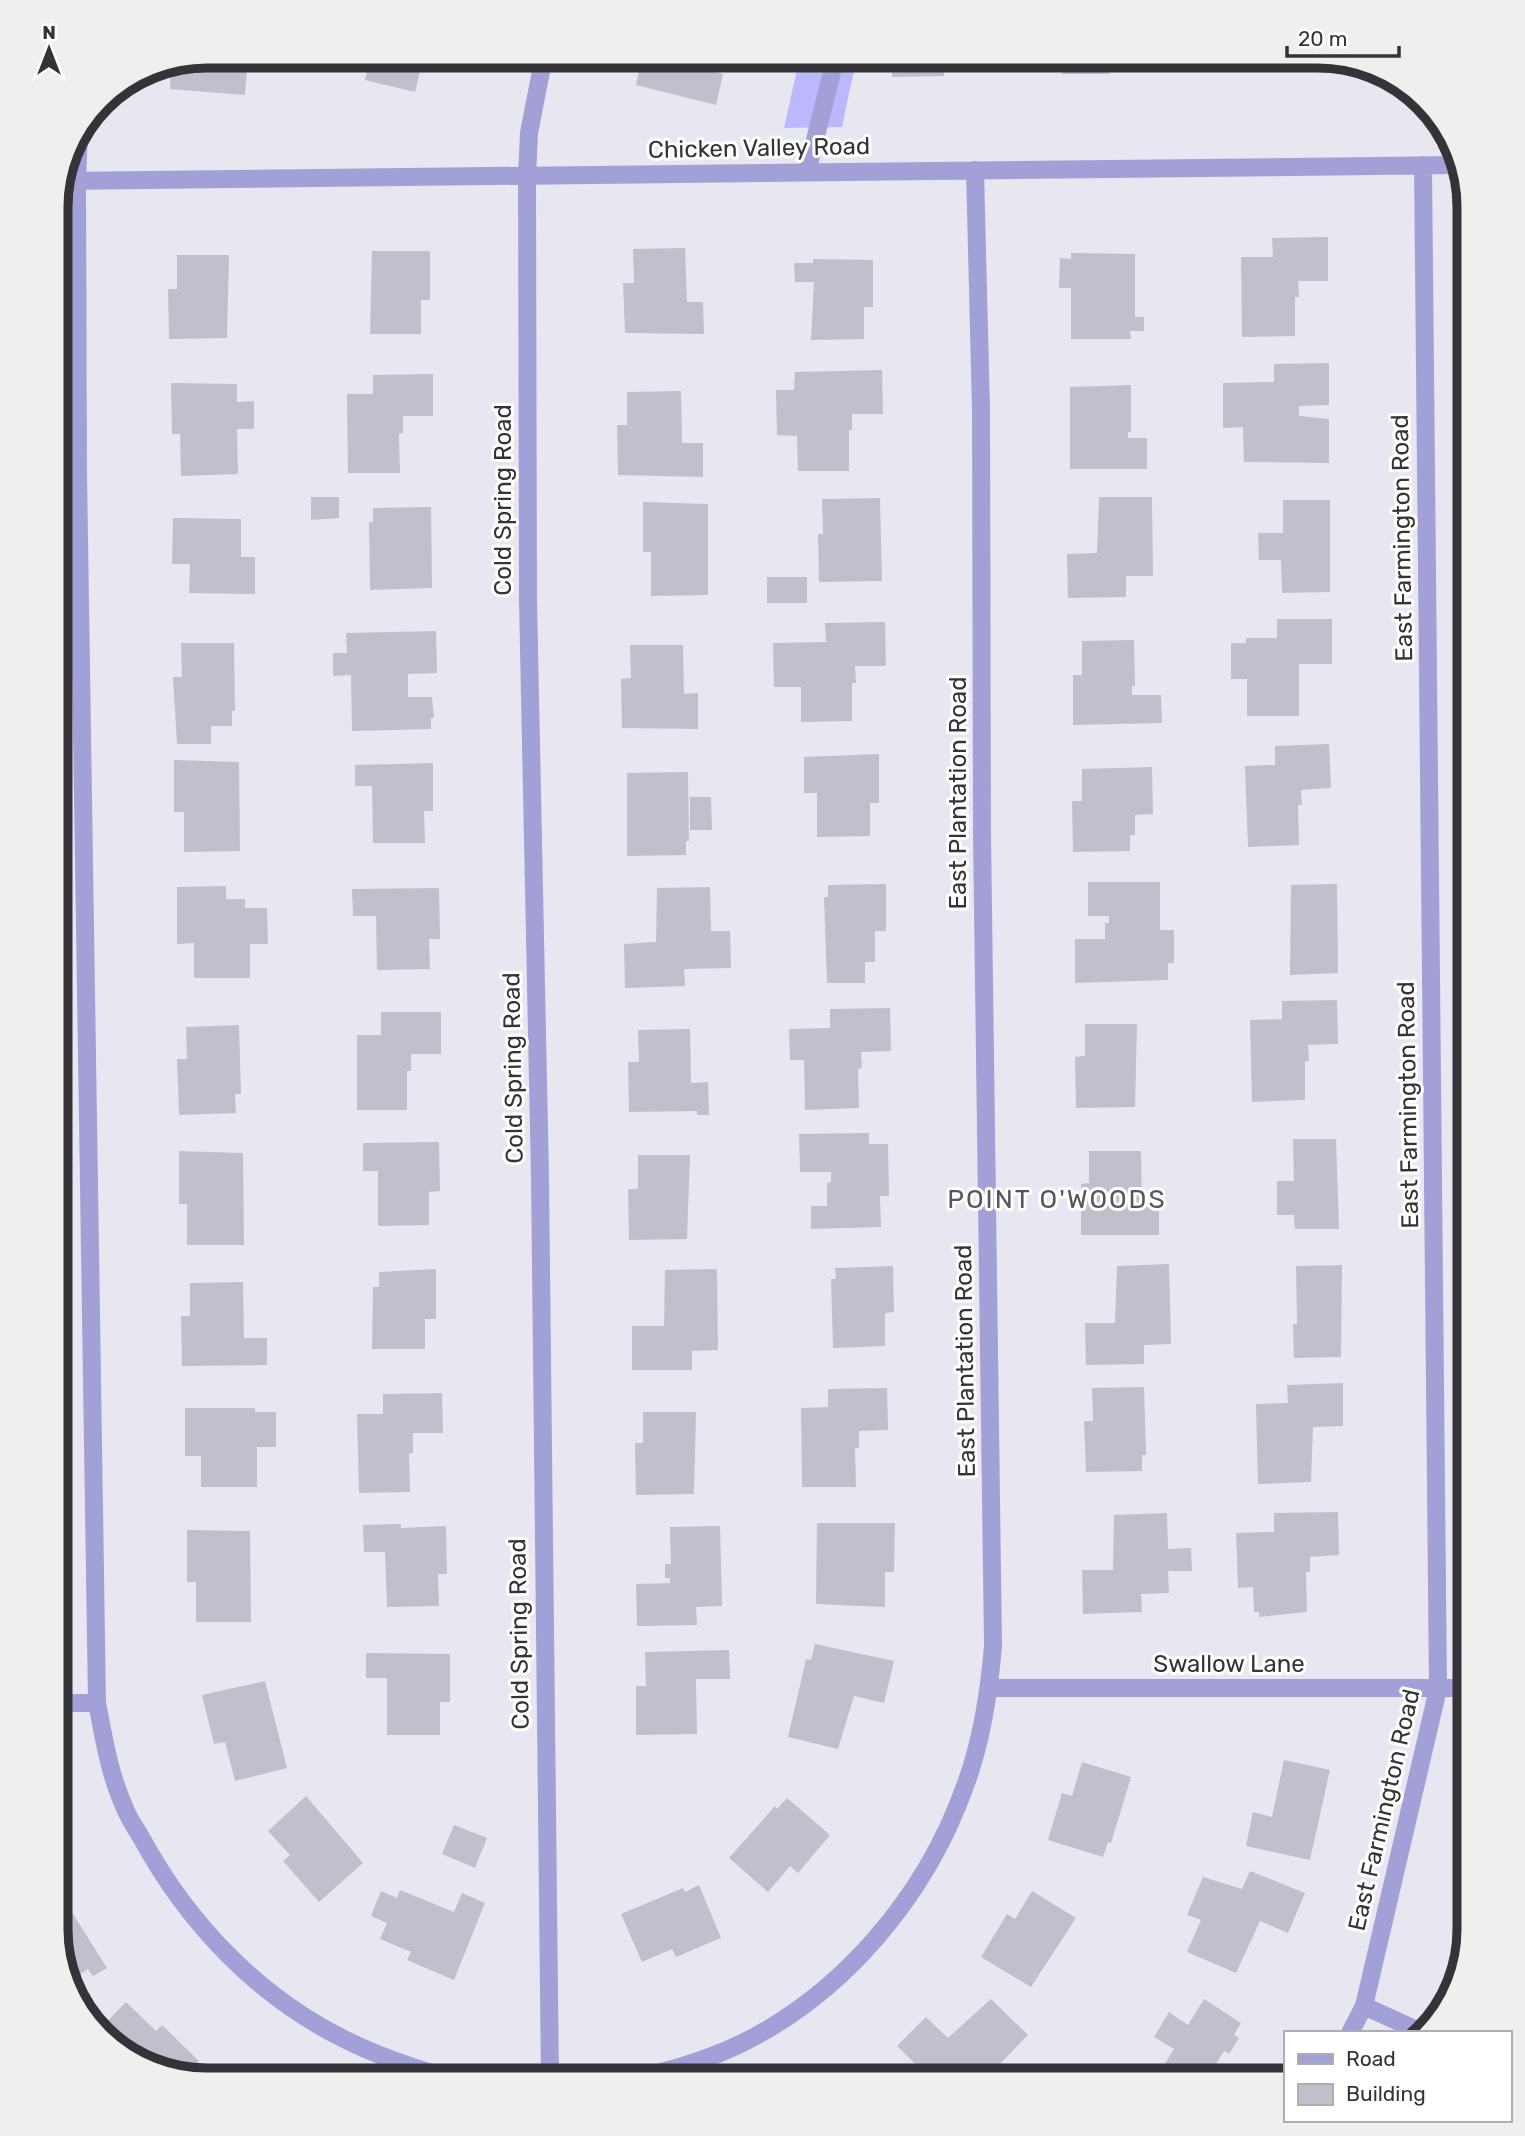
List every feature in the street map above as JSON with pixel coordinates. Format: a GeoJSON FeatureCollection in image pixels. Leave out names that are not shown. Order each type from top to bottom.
{"type":"FeatureCollection","features":[{"type":"Feature","properties":{"kind":"street","name":"Cold Spring Road"},"geometry":{"type":"LineString","coordinates":[[541,69],[529,133],[527,176],[528,600],[540,1177],[550,2067]]}},
{"type":"Feature","properties":{"kind":"street"},"geometry":{"type":"LineString","coordinates":[[807,172],[833,69]]}},
{"type":"Feature","properties":{"kind":"street","name":"East Farmington Road"},"geometry":{"type":"LineString","coordinates":[[1351,2031],[1364,2006],[1438,1689],[1423,165]]}},
{"type":"Feature","properties":{"kind":"street","name":"Chicken Valley Road"},"geometry":{"type":"LineString","coordinates":[[71,181],[1450,165]]}},
{"type":"Feature","properties":{"kind":"street","name":"East Plantation Road"},"geometry":{"type":"LineString","coordinates":[[677,2067],[736,2046],[790,2015],[866,1949],[906,1900],[939,1845],[965,1786],[983,1724],[989,1688],[993,1646],[982,835],[981,409],[975,170]]}},
{"type":"Feature","properties":{"kind":"street"},"geometry":{"type":"LineString","coordinates":[[69,188],[78,486],[97,1703],[108,1761],[124,1807],[161,1874],[192,1916],[236,1964],[297,2012],[343,2039],[412,2067]]}},
{"type":"Feature","properties":{"kind":"street","name":"Swallow Lane"},"geometry":{"type":"LineString","coordinates":[[989,1688],[1457,1688]]}},
{"type":"Feature","properties":{"kind":"street"},"geometry":{"type":"LineString","coordinates":[[68,1703],[97,1703]]}},
{"type":"Feature","properties":{"kind":"street"},"geometry":{"type":"LineString","coordinates":[[1364,2006],[1414,2029]]}},
{"type":"Feature","properties":{"kind":"shaded area"},"geometry":{"type":"Polygon","coordinates":[[[797,69],[854,69],[842,127],[784,128],[797,69]]]}},
{"type":"Feature","properties":{"kind":"building"},"geometry":{"type":"Polygon","coordinates":[[[198,69],[247,69],[245,95],[170,89],[171,73],[198,69]]]}},
{"type":"Feature","properties":{"kind":"building"},"geometry":{"type":"Polygon","coordinates":[[[367,69],[421,69],[415,92],[365,80],[367,69]]]}},
{"type":"Feature","properties":{"kind":"building"},"geometry":{"type":"Polygon","coordinates":[[[639,69],[703,69],[723,74],[716,105],[636,85],[639,69]]]}},
{"type":"Feature","properties":{"kind":"building"},"geometry":{"type":"Polygon","coordinates":[[[892,69],[944,69],[944,76],[892,77],[892,69]]]}},
{"type":"Feature","properties":{"kind":"building"},"geometry":{"type":"Polygon","coordinates":[[[1062,69],[1109,69],[1109,74],[1062,74],[1062,69]]]}},
{"type":"Feature","properties":{"kind":"building"},"geometry":{"type":"Polygon","coordinates":[[[1327,69],[1345,71],[1316,71],[1327,69]]]}},
{"type":"Feature","properties":{"kind":"building"},"geometry":{"type":"Polygon","coordinates":[[[1328,237],[1328,281],[1298,281],[1299,297],[1295,297],[1295,336],[1242,337],[1241,257],[1273,257],[1272,238],[1328,237]]]}},
{"type":"Feature","properties":{"kind":"building"},"geometry":{"type":"Polygon","coordinates":[[[685,248],[687,302],[703,302],[704,334],[625,333],[623,283],[634,283],[633,249],[685,248]]]}},
{"type":"Feature","properties":{"kind":"building"},"geometry":{"type":"Polygon","coordinates":[[[372,251],[430,251],[430,300],[421,300],[421,334],[370,334],[372,251]]]}},
{"type":"Feature","properties":{"kind":"building"},"geometry":{"type":"Polygon","coordinates":[[[1071,253],[1135,254],[1135,317],[1144,317],[1144,331],[1130,331],[1131,339],[1071,339],[1071,288],[1059,288],[1060,258],[1071,259],[1071,253]]]}},
{"type":"Feature","properties":{"kind":"building"},"geometry":{"type":"Polygon","coordinates":[[[177,255],[229,255],[227,338],[169,339],[168,289],[177,289],[177,255]]]}},
{"type":"Feature","properties":{"kind":"building"},"geometry":{"type":"Polygon","coordinates":[[[813,259],[873,260],[873,307],[864,307],[864,339],[811,340],[814,282],[795,282],[794,263],[813,263],[813,259]]]}},
{"type":"Feature","properties":{"kind":"building"},"geometry":{"type":"Polygon","coordinates":[[[1329,363],[1329,405],[1299,406],[1299,416],[1329,419],[1329,463],[1244,462],[1243,427],[1223,428],[1223,383],[1274,382],[1274,364],[1329,363]]]}},
{"type":"Feature","properties":{"kind":"building"},"geometry":{"type":"Polygon","coordinates":[[[882,370],[883,414],[852,414],[852,430],[849,430],[849,471],[798,471],[797,436],[777,435],[776,390],[794,390],[795,372],[882,370]]]}},
{"type":"Feature","properties":{"kind":"building"},"geometry":{"type":"Polygon","coordinates":[[[433,374],[433,416],[403,416],[403,433],[399,434],[400,473],[348,473],[347,394],[373,394],[373,375],[433,374]]]}},
{"type":"Feature","properties":{"kind":"building"},"geometry":{"type":"Polygon","coordinates":[[[171,383],[237,384],[237,402],[254,401],[254,429],[237,429],[238,474],[181,476],[180,434],[172,434],[171,383]]]}},
{"type":"Feature","properties":{"kind":"building"},"geometry":{"type":"Polygon","coordinates":[[[1131,385],[1131,432],[1128,432],[1128,438],[1147,438],[1147,469],[1070,469],[1070,387],[1131,385]]]}},
{"type":"Feature","properties":{"kind":"building"},"geometry":{"type":"Polygon","coordinates":[[[681,391],[682,443],[703,443],[703,477],[618,475],[617,425],[627,425],[627,392],[681,391]]]}},
{"type":"Feature","properties":{"kind":"building"},"geometry":{"type":"Polygon","coordinates":[[[311,497],[339,497],[339,518],[311,520],[311,497]]]}},
{"type":"Feature","properties":{"kind":"building"},"geometry":{"type":"Polygon","coordinates":[[[1099,497],[1152,497],[1153,576],[1126,576],[1126,597],[1068,598],[1067,554],[1097,553],[1099,497]]]}},
{"type":"Feature","properties":{"kind":"building"},"geometry":{"type":"Polygon","coordinates":[[[880,498],[882,581],[819,582],[818,534],[823,534],[822,499],[880,498]]]}},
{"type":"Feature","properties":{"kind":"building"},"geometry":{"type":"Polygon","coordinates":[[[1283,500],[1330,500],[1330,592],[1282,593],[1281,560],[1259,560],[1258,533],[1283,533],[1283,500]]]}},
{"type":"Feature","properties":{"kind":"building"},"geometry":{"type":"Polygon","coordinates":[[[643,502],[708,504],[708,595],[651,596],[651,552],[643,552],[643,502]]]}},
{"type":"Feature","properties":{"kind":"building"},"geometry":{"type":"Polygon","coordinates":[[[431,507],[432,588],[370,590],[369,522],[373,522],[373,508],[431,507]]]}},
{"type":"Feature","properties":{"kind":"building"},"geometry":{"type":"Polygon","coordinates":[[[173,518],[241,519],[241,557],[255,557],[255,594],[189,593],[190,564],[172,564],[173,518]]]}},
{"type":"Feature","properties":{"kind":"building"},"geometry":{"type":"Polygon","coordinates":[[[767,577],[807,577],[807,603],[767,603],[767,577]]]}},
{"type":"Feature","properties":{"kind":"building"},"geometry":{"type":"Polygon","coordinates":[[[1277,619],[1332,619],[1332,664],[1299,664],[1299,716],[1247,716],[1247,679],[1231,679],[1231,643],[1246,643],[1246,638],[1277,638],[1277,619]]]}},
{"type":"Feature","properties":{"kind":"building"},"geometry":{"type":"Polygon","coordinates":[[[885,622],[886,666],[855,666],[852,721],[801,722],[801,687],[774,687],[773,643],[826,642],[825,623],[885,622]]]}},
{"type":"Feature","properties":{"kind":"building"},"geometry":{"type":"Polygon","coordinates":[[[436,631],[437,673],[408,674],[408,697],[432,697],[434,718],[431,718],[431,729],[352,731],[351,675],[333,676],[333,653],[347,653],[346,633],[436,631]]]}},
{"type":"Feature","properties":{"kind":"building"},"geometry":{"type":"Polygon","coordinates":[[[1134,640],[1135,686],[1132,686],[1132,695],[1161,695],[1162,723],[1073,725],[1073,675],[1082,675],[1082,641],[1134,640]]]}},
{"type":"Feature","properties":{"kind":"building"},"geometry":{"type":"Polygon","coordinates":[[[181,643],[234,643],[235,711],[232,711],[232,726],[211,726],[211,744],[177,744],[173,677],[182,677],[181,643]]]}},
{"type":"Feature","properties":{"kind":"building"},"geometry":{"type":"Polygon","coordinates":[[[630,645],[683,645],[684,694],[698,693],[698,729],[622,728],[621,679],[631,678],[630,645]]]}},
{"type":"Feature","properties":{"kind":"building"},"geometry":{"type":"Polygon","coordinates":[[[1329,744],[1331,788],[1301,790],[1302,805],[1298,805],[1299,845],[1248,847],[1245,766],[1275,765],[1275,746],[1329,744]]]}},
{"type":"Feature","properties":{"kind":"building"},"geometry":{"type":"Polygon","coordinates":[[[879,754],[879,803],[870,803],[870,836],[817,837],[817,793],[804,793],[804,757],[879,754]]]}},
{"type":"Feature","properties":{"kind":"building"},"geometry":{"type":"Polygon","coordinates":[[[174,760],[239,762],[240,851],[184,852],[184,812],[174,812],[174,760]]]}},
{"type":"Feature","properties":{"kind":"building"},"geometry":{"type":"Polygon","coordinates":[[[433,763],[433,811],[424,811],[425,843],[373,843],[372,786],[355,786],[355,765],[433,763]]]}},
{"type":"Feature","properties":{"kind":"building"},"geometry":{"type":"Polygon","coordinates":[[[1152,767],[1153,814],[1135,815],[1135,835],[1130,835],[1130,851],[1073,852],[1072,801],[1082,801],[1082,769],[1152,767]]]}},
{"type":"Feature","properties":{"kind":"building"},"geometry":{"type":"Polygon","coordinates":[[[688,772],[689,841],[686,841],[686,855],[627,856],[627,773],[688,772]]]}},
{"type":"Feature","properties":{"kind":"building"},"geometry":{"type":"Polygon","coordinates":[[[690,797],[711,797],[712,830],[690,830],[690,797]]]}},
{"type":"Feature","properties":{"kind":"building"},"geometry":{"type":"Polygon","coordinates":[[[1088,882],[1160,882],[1160,930],[1174,930],[1174,963],[1168,963],[1168,980],[1075,983],[1075,939],[1105,939],[1105,923],[1109,923],[1109,916],[1088,916],[1088,882]]]}},
{"type":"Feature","properties":{"kind":"building"},"geometry":{"type":"Polygon","coordinates":[[[886,884],[886,931],[875,931],[875,962],[865,962],[865,983],[827,983],[824,897],[828,897],[828,885],[886,884]]]}},
{"type":"Feature","properties":{"kind":"building"},"geometry":{"type":"Polygon","coordinates":[[[1337,884],[1338,973],[1290,975],[1291,885],[1337,884]]]}},
{"type":"Feature","properties":{"kind":"building"},"geometry":{"type":"Polygon","coordinates":[[[226,886],[226,899],[245,899],[245,908],[267,908],[268,944],[250,944],[250,978],[194,978],[194,943],[177,944],[177,887],[226,886]]]}},
{"type":"Feature","properties":{"kind":"building"},"geometry":{"type":"Polygon","coordinates":[[[710,887],[711,931],[730,931],[731,968],[684,969],[685,986],[625,988],[624,944],[656,942],[657,888],[710,887]]]}},
{"type":"Feature","properties":{"kind":"building"},"geometry":{"type":"Polygon","coordinates":[[[439,888],[440,939],[429,939],[430,969],[377,970],[376,916],[353,916],[352,889],[439,888]]]}},
{"type":"Feature","properties":{"kind":"building"},"geometry":{"type":"Polygon","coordinates":[[[1337,1000],[1338,1044],[1308,1045],[1309,1061],[1305,1061],[1305,1100],[1252,1102],[1250,1020],[1282,1019],[1282,1001],[1337,1000]]]}},
{"type":"Feature","properties":{"kind":"building"},"geometry":{"type":"Polygon","coordinates":[[[890,1008],[891,1051],[861,1052],[862,1068],[858,1069],[859,1108],[805,1110],[804,1060],[790,1060],[789,1029],[830,1028],[830,1009],[890,1008]]]}},
{"type":"Feature","properties":{"kind":"building"},"geometry":{"type":"Polygon","coordinates":[[[381,1012],[441,1012],[441,1054],[411,1054],[411,1071],[407,1071],[407,1110],[357,1110],[357,1035],[381,1035],[381,1012]]]}},
{"type":"Feature","properties":{"kind":"building"},"geometry":{"type":"Polygon","coordinates":[[[1085,1024],[1137,1024],[1135,1107],[1076,1108],[1075,1057],[1085,1056],[1085,1024]]]}},
{"type":"Feature","properties":{"kind":"building"},"geometry":{"type":"Polygon","coordinates":[[[239,1025],[241,1094],[235,1094],[236,1113],[179,1115],[177,1059],[187,1059],[186,1027],[239,1025]]]}},
{"type":"Feature","properties":{"kind":"building"},"geometry":{"type":"Polygon","coordinates":[[[690,1029],[691,1083],[708,1082],[709,1115],[697,1115],[697,1111],[629,1112],[628,1062],[639,1062],[638,1030],[690,1029]]]}},
{"type":"Feature","properties":{"kind":"building"},"geometry":{"type":"Polygon","coordinates":[[[869,1133],[869,1144],[888,1144],[889,1196],[880,1196],[881,1227],[811,1229],[811,1206],[827,1206],[827,1183],[831,1182],[831,1172],[800,1172],[799,1134],[869,1133]]]}},
{"type":"Feature","properties":{"kind":"building"},"geometry":{"type":"Polygon","coordinates":[[[1293,1139],[1336,1139],[1339,1229],[1295,1229],[1294,1215],[1277,1215],[1277,1181],[1294,1181],[1293,1139]]]}},
{"type":"Feature","properties":{"kind":"building"},"geometry":{"type":"Polygon","coordinates":[[[439,1142],[440,1191],[429,1192],[429,1225],[378,1226],[378,1171],[363,1171],[363,1143],[439,1142]]]}},
{"type":"Feature","properties":{"kind":"building"},"geometry":{"type":"Polygon","coordinates":[[[179,1151],[243,1153],[244,1245],[187,1245],[187,1204],[179,1204],[179,1151]]]}},
{"type":"Feature","properties":{"kind":"building"},"geometry":{"type":"Polygon","coordinates":[[[1089,1151],[1141,1151],[1142,1206],[1159,1205],[1159,1235],[1081,1235],[1081,1184],[1089,1183],[1089,1151]]]}},
{"type":"Feature","properties":{"kind":"building"},"geometry":{"type":"Polygon","coordinates":[[[638,1155],[690,1155],[687,1239],[629,1240],[628,1189],[638,1189],[638,1155]]]}},
{"type":"Feature","properties":{"kind":"building"},"geometry":{"type":"Polygon","coordinates":[[[1169,1264],[1171,1344],[1144,1345],[1144,1364],[1086,1365],[1085,1323],[1115,1323],[1117,1266],[1169,1264]]]}},
{"type":"Feature","properties":{"kind":"building"},"geometry":{"type":"Polygon","coordinates":[[[1342,1265],[1341,1357],[1294,1358],[1293,1324],[1297,1324],[1296,1266],[1342,1265]]]}},
{"type":"Feature","properties":{"kind":"building"},"geometry":{"type":"Polygon","coordinates":[[[893,1266],[894,1312],[885,1313],[885,1346],[833,1348],[831,1279],[836,1279],[835,1268],[893,1266]]]}},
{"type":"Feature","properties":{"kind":"building"},"geometry":{"type":"Polygon","coordinates":[[[436,1269],[436,1319],[425,1319],[425,1349],[372,1349],[373,1287],[379,1287],[379,1272],[436,1269]]]}},
{"type":"Feature","properties":{"kind":"building"},"geometry":{"type":"Polygon","coordinates":[[[717,1269],[718,1350],[692,1351],[692,1370],[632,1370],[632,1326],[664,1326],[665,1270],[717,1269]]]}},
{"type":"Feature","properties":{"kind":"building"},"geometry":{"type":"Polygon","coordinates":[[[243,1282],[244,1338],[267,1338],[267,1365],[182,1366],[181,1316],[190,1316],[190,1283],[243,1282]]]}},
{"type":"Feature","properties":{"kind":"building"},"geometry":{"type":"Polygon","coordinates":[[[1343,1383],[1343,1426],[1313,1427],[1311,1482],[1258,1484],[1256,1404],[1288,1403],[1287,1385],[1343,1383]]]}},
{"type":"Feature","properties":{"kind":"building"},"geometry":{"type":"Polygon","coordinates":[[[1144,1387],[1146,1455],[1142,1455],[1142,1471],[1086,1472],[1084,1421],[1093,1421],[1092,1388],[1144,1387]]]}},
{"type":"Feature","properties":{"kind":"building"},"geometry":{"type":"Polygon","coordinates":[[[887,1388],[888,1430],[859,1431],[859,1448],[855,1448],[856,1487],[802,1487],[801,1408],[828,1407],[828,1389],[887,1388]]]}},
{"type":"Feature","properties":{"kind":"building"},"geometry":{"type":"Polygon","coordinates":[[[442,1393],[443,1433],[413,1433],[413,1453],[409,1453],[410,1492],[359,1493],[357,1414],[383,1414],[383,1394],[442,1393]]]}},
{"type":"Feature","properties":{"kind":"building"},"geometry":{"type":"Polygon","coordinates":[[[185,1408],[255,1408],[255,1412],[276,1412],[276,1447],[257,1447],[257,1487],[201,1487],[201,1456],[185,1456],[185,1408]]]}},
{"type":"Feature","properties":{"kind":"building"},"geometry":{"type":"Polygon","coordinates":[[[643,1412],[696,1412],[694,1494],[636,1495],[635,1443],[643,1443],[643,1412]]]}},
{"type":"Feature","properties":{"kind":"building"},"geometry":{"type":"Polygon","coordinates":[[[1338,1512],[1339,1555],[1310,1557],[1310,1572],[1306,1572],[1307,1612],[1259,1617],[1259,1612],[1254,1612],[1253,1587],[1238,1588],[1236,1533],[1274,1532],[1274,1513],[1338,1512]]]}},
{"type":"Feature","properties":{"kind":"building"},"geometry":{"type":"Polygon","coordinates":[[[1167,1513],[1168,1549],[1191,1548],[1192,1571],[1168,1571],[1169,1593],[1141,1594],[1142,1612],[1083,1614],[1082,1570],[1113,1570],[1114,1515],[1167,1513]]]}},
{"type":"Feature","properties":{"kind":"building"},"geometry":{"type":"Polygon","coordinates":[[[817,1523],[895,1523],[894,1572],[885,1572],[885,1607],[816,1604],[817,1523]]]}},
{"type":"Feature","properties":{"kind":"building"},"geometry":{"type":"Polygon","coordinates":[[[401,1524],[401,1528],[446,1526],[447,1574],[438,1574],[439,1606],[387,1607],[385,1552],[364,1552],[363,1525],[401,1524]]]}},
{"type":"Feature","properties":{"kind":"building"},"geometry":{"type":"Polygon","coordinates":[[[720,1526],[722,1606],[696,1607],[697,1625],[637,1626],[636,1584],[670,1583],[670,1578],[665,1578],[665,1564],[671,1564],[670,1527],[720,1526]]]}},
{"type":"Feature","properties":{"kind":"building"},"geometry":{"type":"Polygon","coordinates":[[[187,1530],[250,1531],[251,1622],[196,1622],[196,1582],[187,1582],[187,1530]]]}},
{"type":"Feature","properties":{"kind":"building"},"geometry":{"type":"Polygon","coordinates":[[[815,1644],[894,1661],[884,1703],[854,1696],[838,1749],[788,1737],[806,1659],[811,1660],[815,1644]]]}},
{"type":"Feature","properties":{"kind":"building"},"geometry":{"type":"Polygon","coordinates":[[[729,1650],[730,1679],[696,1679],[697,1734],[636,1735],[636,1686],[646,1686],[645,1652],[729,1650]]]}},
{"type":"Feature","properties":{"kind":"building"},"geometry":{"type":"Polygon","coordinates":[[[366,1653],[450,1654],[450,1702],[440,1702],[440,1735],[387,1735],[387,1678],[366,1678],[366,1653]]]}},
{"type":"Feature","properties":{"kind":"building"},"geometry":{"type":"Polygon","coordinates":[[[265,1681],[287,1768],[235,1781],[225,1742],[214,1744],[202,1695],[265,1681]]]}},
{"type":"Feature","properties":{"kind":"building"},"geometry":{"type":"Polygon","coordinates":[[[1284,1760],[1330,1770],[1310,1860],[1246,1846],[1253,1812],[1272,1817],[1284,1760]]]}},
{"type":"Feature","properties":{"kind":"building"},"geometry":{"type":"Polygon","coordinates":[[[1082,1762],[1131,1777],[1111,1843],[1108,1842],[1103,1857],[1048,1840],[1062,1793],[1072,1796],[1082,1762]]]}},
{"type":"Feature","properties":{"kind":"building"},"geometry":{"type":"Polygon","coordinates":[[[306,1796],[363,1863],[319,1902],[283,1861],[290,1855],[268,1831],[306,1796]]]}},
{"type":"Feature","properties":{"kind":"building"},"geometry":{"type":"Polygon","coordinates":[[[787,1798],[830,1835],[798,1873],[790,1866],[768,1892],[729,1858],[775,1806],[777,1809],[787,1798]]]}},
{"type":"Feature","properties":{"kind":"building"},"geometry":{"type":"Polygon","coordinates":[[[454,1825],[487,1838],[475,1868],[442,1854],[454,1825]]]}},
{"type":"Feature","properties":{"kind":"building"},"geometry":{"type":"Polygon","coordinates":[[[1250,1871],[1305,1893],[1288,1933],[1260,1921],[1236,1973],[1187,1952],[1201,1920],[1187,1915],[1203,1877],[1242,1889],[1250,1871]]]}},
{"type":"Feature","properties":{"kind":"building"},"geometry":{"type":"Polygon","coordinates":[[[699,1885],[721,1938],[676,1957],[672,1949],[642,1962],[621,1914],[683,1888],[685,1892],[699,1885]]]}},
{"type":"Feature","properties":{"kind":"building"},"geometry":{"type":"Polygon","coordinates":[[[400,1890],[454,1912],[462,1893],[485,1903],[454,1980],[407,1960],[411,1952],[380,1939],[387,1923],[371,1916],[381,1891],[397,1898],[400,1890]]]}},
{"type":"Feature","properties":{"kind":"building"},"geometry":{"type":"Polygon","coordinates":[[[1032,1891],[1076,1918],[1031,1987],[981,1957],[1007,1914],[1015,1919],[1032,1891]]]}},
{"type":"Feature","properties":{"kind":"building"},"geometry":{"type":"Polygon","coordinates":[[[68,1906],[107,1968],[93,1976],[88,1969],[77,1976],[69,1947],[68,1906]]]}},
{"type":"Feature","properties":{"kind":"building"},"geometry":{"type":"Polygon","coordinates":[[[991,1999],[1028,2035],[996,2068],[919,2068],[897,2046],[926,2017],[948,2038],[991,1999]]]}},
{"type":"Feature","properties":{"kind":"building"},"geometry":{"type":"Polygon","coordinates":[[[1204,1999],[1241,2023],[1234,2035],[1239,2038],[1229,2054],[1224,2051],[1214,2068],[1162,2068],[1174,2049],[1154,2037],[1169,2012],[1188,2025],[1204,1999]]]}},
{"type":"Feature","properties":{"kind":"building"},"geometry":{"type":"Polygon","coordinates":[[[126,2002],[156,2031],[162,2025],[199,2061],[193,2066],[162,2060],[130,2044],[106,2023],[126,2002]]]}},
{"type":"Feature","properties":{"kind":"district","name":"POINT O'WOODS"},"geometry":{"type":"Point","coordinates":[1057,1199]}}]}
